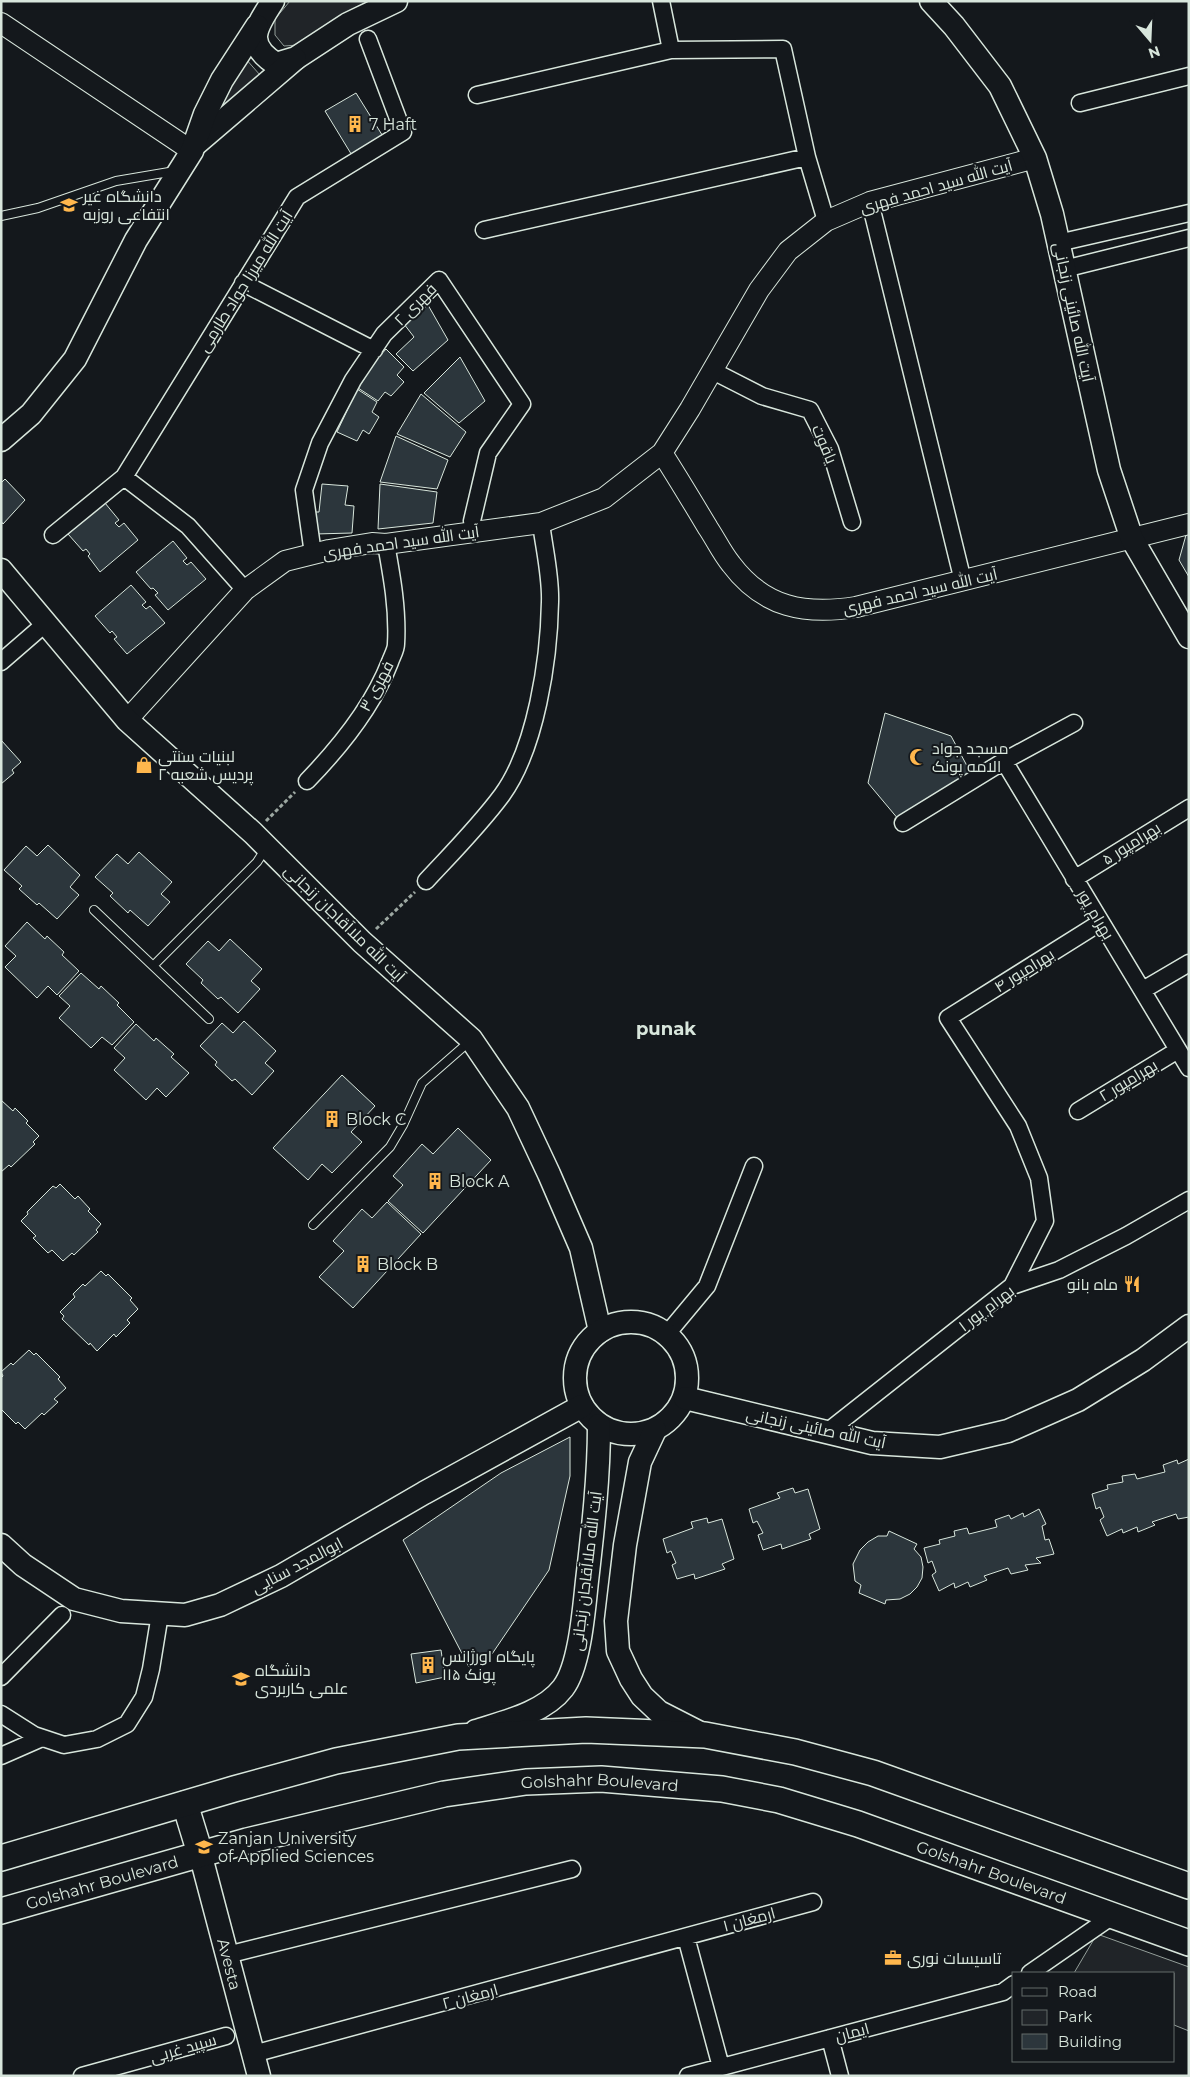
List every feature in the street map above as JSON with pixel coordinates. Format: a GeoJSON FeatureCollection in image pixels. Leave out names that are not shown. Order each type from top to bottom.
{"type":"FeatureCollection","features":[{"type":"Feature","properties":{"kind":"main road"},"geometry":{"type":"LineString","coordinates":[[195,147],[205,114],[222,80],[273,1]]}},
{"type":"Feature","properties":{"kind":"main road"},"geometry":{"type":"LineString","coordinates":[[1,440],[31,414],[75,359],[136,240],[195,147],[296,58],[348,24],[396,1]]}},
{"type":"Feature","properties":{"kind":"main road","name":"آیت الله صائینی زنجانی"},"geometry":{"type":"LineString","coordinates":[[931,1],[954,26],[1000,86],[1035,158],[1052,214],[1108,470],[1132,539],[1189,637]]}},
{"type":"Feature","properties":{"kind":"main road"},"geometry":{"type":"LineString","coordinates":[[257,26],[256,44],[263,56],[276,64],[296,58]]}},
{"type":"Feature","properties":{"kind":"main road","name":"آیت الله ملاآقاجان زنجانی"},"geometry":{"type":"LineString","coordinates":[[1,570],[127,720],[260,840],[362,942],[471,1039],[518,1108],[549,1174],[581,1248],[600,1331]]}},
{"type":"Feature","properties":{"kind":"main road"},"geometry":{"type":"LineString","coordinates":[[622,1322],[646,1323],[667,1334],[677,1344],[684,1356],[688,1370],[685,1398],[678,1411],[668,1422],[655,1430],[641,1434],[626,1435],[612,1432],[589,1417],[576,1393],[574,1379],[576,1365],[585,1346],[600,1331],[622,1322]]}},
{"type":"Feature","properties":{"kind":"main road","name":"آیت الله صائینی زنجانی"},"geometry":{"type":"LineString","coordinates":[[685,1398],[872,1443],[940,1447],[1008,1432],[1078,1400],[1143,1360],[1189,1326]]}},
{"type":"Feature","properties":{"kind":"main road","name":"ابوالمجد سنایی"},"geometry":{"type":"LineString","coordinates":[[1,1546],[23,1565],[74,1598],[121,1610],[185,1615],[220,1605],[281,1576],[424,1493],[582,1406]]}},
{"type":"Feature","properties":{"kind":"main road","name":"آیت الله ملاآقاجان زنجانی"},"geometry":{"type":"LineString","coordinates":[[458,1737],[516,1718],[556,1697],[565,1687],[575,1660],[582,1630],[599,1459],[599,1425]]}},
{"type":"Feature","properties":{"kind":"main road"},"geometry":{"type":"LineString","coordinates":[[655,1430],[640,1462],[627,1536],[616,1621],[618,1651],[631,1679],[642,1696],[659,1712],[705,1735]]}},
{"type":"Feature","properties":{"kind":"main road"},"geometry":{"type":"LineString","coordinates":[[1,1858],[336,1761],[458,1737],[586,1730],[705,1735],[795,1752],[872,1773],[1189,1886]]}},
{"type":"Feature","properties":{"kind":"main road","name":"Golshahr Boulevard"},"geometry":{"type":"LineString","coordinates":[[1,1910],[200,1853],[444,1794],[526,1782],[602,1779],[722,1789],[779,1800],[858,1824],[1189,1943]]}},
{"type":"Feature","properties":{"kind":"main road"},"geometry":{"type":"LineString","coordinates":[[185,1804],[200,1853]]}},
{"type":"Feature","properties":{"kind":"main road","name":"Avesta"},"geometry":{"type":"LineString","coordinates":[[200,1853],[256,2065]]}},
{"type":"Feature","properties":{"kind":"street"},"geometry":{"type":"LineString","coordinates":[[661,1],[671,50]]}},
{"type":"Feature","properties":{"kind":"street"},"geometry":{"type":"LineString","coordinates":[[1,23],[195,147]]}},
{"type":"Feature","properties":{"kind":"street","name":"آیت الله میرزا جواد طارمی"},"geometry":{"type":"LineString","coordinates":[[53,535],[124,477],[296,197],[403,132],[368,39]]}},
{"type":"Feature","properties":{"kind":"street"},"geometry":{"type":"LineString","coordinates":[[478,95],[671,50],[783,49],[807,157],[826,221]]}},
{"type":"Feature","properties":{"kind":"street"},"geometry":{"type":"LineString","coordinates":[[1080,104],[1189,76]]}},
{"type":"Feature","properties":{"kind":"street"},"geometry":{"type":"LineString","coordinates":[[484,230],[807,157]]}},
{"type":"Feature","properties":{"kind":"street","name":"آیت الله سید احمد فهری"},"geometry":{"type":"LineString","coordinates":[[127,720],[245,590],[286,561],[312,554],[372,543],[386,544],[541,523],[604,498],[662,453],[713,371],[759,290],[788,251],[826,221],[870,202],[1035,158]]}},
{"type":"Feature","properties":{"kind":"street"},"geometry":{"type":"LineString","coordinates":[[870,202],[963,581]]}},
{"type":"Feature","properties":{"kind":"street"},"geometry":{"type":"LineString","coordinates":[[1058,243],[1189,213]]}},
{"type":"Feature","properties":{"kind":"street"},"geometry":{"type":"LineString","coordinates":[[1064,269],[1189,238]]}},
{"type":"Feature","properties":{"kind":"street","name":"فهری ۲"},"geometry":{"type":"LineString","coordinates":[[312,554],[304,490],[320,444],[353,380],[384,334],[439,280],[522,404],[488,453],[472,521]]}},
{"type":"Feature","properties":{"kind":"street"},"geometry":{"type":"LineString","coordinates":[[243,283],[374,350]]}},
{"type":"Feature","properties":{"kind":"street","name":"یاقوت"},"geometry":{"type":"LineString","coordinates":[[713,371],[762,396],[810,410],[830,449],[852,522]]}},
{"type":"Feature","properties":{"kind":"street","name":"آیت الله سید احمد فهری"},"geometry":{"type":"LineString","coordinates":[[662,453],[731,564],[750,585],[773,600],[800,609],[828,612],[856,607],[1189,524]]}},
{"type":"Feature","properties":{"kind":"street"},"geometry":{"type":"LineString","coordinates":[[124,477],[188,526],[245,590]]}},
{"type":"Feature","properties":{"kind":"street"},"geometry":{"type":"LineString","coordinates":[[426,881],[470,834],[503,794],[522,758],[542,690],[551,601],[541,523]]}},
{"type":"Feature","properties":{"kind":"street","name":"فهری ۳"},"geometry":{"type":"LineString","coordinates":[[306,781],[323,764],[359,716],[383,680],[396,646],[394,589],[386,544]]}},
{"type":"Feature","properties":{"kind":"street"},"geometry":{"type":"LineString","coordinates":[[1,662],[46,623]]}},
{"type":"Feature","properties":{"kind":"street"},"geometry":{"type":"LineString","coordinates":[[903,823],[1004,761],[1074,723]]}},
{"type":"Feature","properties":{"kind":"street","name":"بهرام پور"},"geometry":{"type":"LineString","coordinates":[[1004,761],[1189,1068]]}},
{"type":"Feature","properties":{"kind":"street","name":"بهرامپور ۵"},"geometry":{"type":"LineString","coordinates":[[1074,879],[1189,808]]}},
{"type":"Feature","properties":{"kind":"street","name":"بهرامپور ۴"},"geometry":{"type":"LineString","coordinates":[[1012,1286],[1045,1221],[1039,1178],[1018,1126],[948,1018],[1101,922]]}},
{"type":"Feature","properties":{"kind":"street"},"geometry":{"type":"LineString","coordinates":[[1143,990],[1189,963]]}},
{"type":"Feature","properties":{"kind":"street","name":"بهرامپور ۲"},"geometry":{"type":"LineString","coordinates":[[1078,1110],[1178,1050]]}},
{"type":"Feature","properties":{"kind":"street"},"geometry":{"type":"LineString","coordinates":[[667,1334],[707,1286],[754,1166]]}},
{"type":"Feature","properties":{"kind":"street","name":"بهرام پور ۱"},"geometry":{"type":"LineString","coordinates":[[827,1432],[1012,1286],[1067,1266],[1126,1236],[1189,1200]]}},
{"type":"Feature","properties":{"kind":"street"},"geometry":{"type":"LineString","coordinates":[[1,1714],[34,1736],[64,1745],[98,1739],[127,1724],[144,1697],[151,1669],[160,1614]]}},
{"type":"Feature","properties":{"kind":"street"},"geometry":{"type":"LineString","coordinates":[[1,1677],[62,1615]]}},
{"type":"Feature","properties":{"kind":"street"},"geometry":{"type":"LineString","coordinates":[[1,1756],[42,1738]]}},
{"type":"Feature","properties":{"kind":"street"},"geometry":{"type":"LineString","coordinates":[[227,1955],[572,1869]]}},
{"type":"Feature","properties":{"kind":"street","name":"ارمغان ۱"},"geometry":{"type":"LineString","coordinates":[[686,1937],[813,1902]]}},
{"type":"Feature","properties":{"kind":"street"},"geometry":{"type":"LineString","coordinates":[[1031,1972],[1114,1916]]}},
{"type":"Feature","properties":{"kind":"street"},"geometry":{"type":"LineString","coordinates":[[686,1937],[721,2067]]}},
{"type":"Feature","properties":{"kind":"street","name":"ارمغان ۲"},"geometry":{"type":"LineString","coordinates":[[256,2065],[686,1937]]}},
{"type":"Feature","properties":{"kind":"street","name":"ایمان"},"geometry":{"type":"LineString","coordinates":[[688,2076],[1003,1992],[1012,1985]]}},
{"type":"Feature","properties":{"kind":"street","name":"سپید غربی"},"geometry":{"type":"LineString","coordinates":[[82,2076],[226,2036]]}},
{"type":"Feature","properties":{"kind":"street"},"geometry":{"type":"LineString","coordinates":[[830,2038],[840,2076]]}},
{"type":"Feature","properties":{"kind":"lane"},"geometry":{"type":"LineString","coordinates":[[1,216],[38,208],[116,181],[180,170]]}},
{"type":"Feature","properties":{"kind":"lane"},"geometry":{"type":"LineString","coordinates":[[153,966],[257,862],[260,840]]}},
{"type":"Feature","properties":{"kind":"lane"},"geometry":{"type":"LineString","coordinates":[[94,910],[209,1019]]}},
{"type":"Feature","properties":{"kind":"lane"},"geometry":{"type":"LineString","coordinates":[[313,1225],[390,1147],[403,1125],[422,1083],[471,1039]]}},
{"type":"Feature","properties":{"kind":"path"},"geometry":{"type":"LineString","coordinates":[[260,840],[306,781]]}},
{"type":"Feature","properties":{"kind":"path"},"geometry":{"type":"LineString","coordinates":[[362,942],[426,881]]}},
{"type":"Feature","properties":{"kind":"green space"},"geometry":{"type":"Polygon","coordinates":[[[290,1],[368,1],[298,45],[284,46],[275,35],[275,19],[290,1]]]}},
{"type":"Feature","properties":{"kind":"green space"},"geometry":{"type":"Polygon","coordinates":[[[245,58],[260,75],[214,116],[245,58]]]}},
{"type":"Feature","properties":{"kind":"green space"},"geometry":{"type":"Polygon","coordinates":[[[1097,1934],[1189,1967],[1189,2031],[1175,2025],[1175,1972],[1075,1972],[1097,1934]]]}},
{"type":"Feature","properties":{"kind":"building","name":"7 Haft"},"geometry":{"type":"Polygon","coordinates":[[[356,93],[384,138],[353,157],[325,111],[356,93]]]}},
{"type":"Feature","properties":{"kind":"building"},"geometry":{"type":"Polygon","coordinates":[[[428,305],[448,340],[413,371],[396,354],[414,337],[404,324],[428,305]]]}},
{"type":"Feature","properties":{"kind":"building"},"geometry":{"type":"Polygon","coordinates":[[[386,349],[404,367],[397,375],[404,382],[391,396],[385,392],[378,401],[358,388],[364,379],[357,373],[373,353],[379,357],[386,349]]]}},
{"type":"Feature","properties":{"kind":"building"},"geometry":{"type":"Polygon","coordinates":[[[460,357],[485,401],[459,423],[424,393],[460,357]]]}},
{"type":"Feature","properties":{"kind":"building"},"geometry":{"type":"Polygon","coordinates":[[[357,389],[377,402],[372,412],[379,417],[369,434],[363,430],[357,441],[337,432],[357,389]]]}},
{"type":"Feature","properties":{"kind":"building"},"geometry":{"type":"Polygon","coordinates":[[[421,394],[466,432],[450,457],[397,434],[421,394]]]}},
{"type":"Feature","properties":{"kind":"building"},"geometry":{"type":"Polygon","coordinates":[[[396,436],[448,460],[437,489],[380,482],[396,436]]]}},
{"type":"Feature","properties":{"kind":"building"},"geometry":{"type":"Polygon","coordinates":[[[5,479],[25,500],[3,524],[1,521],[1,483],[5,479]]]}},
{"type":"Feature","properties":{"kind":"building"},"geometry":{"type":"Polygon","coordinates":[[[322,484],[348,486],[345,505],[354,506],[352,533],[315,534],[315,512],[319,512],[322,484]]]}},
{"type":"Feature","properties":{"kind":"building"},"geometry":{"type":"Polygon","coordinates":[[[380,484],[437,492],[433,523],[378,529],[380,484]]]}},
{"type":"Feature","properties":{"kind":"building"},"geometry":{"type":"Polygon","coordinates":[[[105,503],[119,520],[115,523],[119,527],[124,523],[138,540],[100,572],[88,556],[90,554],[86,549],[83,551],[68,534],[105,503]]]}},
{"type":"Feature","properties":{"kind":"building"},"geometry":{"type":"Polygon","coordinates":[[[1189,534],[1189,577],[1179,560],[1186,535],[1189,534]]]}},
{"type":"Feature","properties":{"kind":"building"},"geometry":{"type":"Polygon","coordinates":[[[173,541],[187,558],[183,561],[187,565],[191,562],[206,579],[168,610],[155,595],[158,593],[153,588],[151,589],[136,572],[173,541]]]}},
{"type":"Feature","properties":{"kind":"building"},"geometry":{"type":"Polygon","coordinates":[[[131,585],[146,602],[142,605],[146,609],[150,606],[165,623],[127,654],[114,639],[117,637],[112,631],[110,633],[95,616],[131,585]]]}},
{"type":"Feature","properties":{"kind":"building","name":"مسجد جواد الامه پونک"},"geometry":{"type":"Polygon","coordinates":[[[885,713],[951,736],[973,777],[899,820],[868,783],[885,713]]]}},
{"type":"Feature","properties":{"kind":"building"},"geometry":{"type":"Polygon","coordinates":[[[1,740],[21,762],[12,770],[14,773],[1,784],[1,740]]]}},
{"type":"Feature","properties":{"kind":"building"},"geometry":{"type":"Polygon","coordinates":[[[48,845],[80,875],[70,887],[79,895],[57,919],[19,889],[22,886],[4,870],[26,846],[37,856],[48,845]]]}},
{"type":"Feature","properties":{"kind":"building"},"geometry":{"type":"Polygon","coordinates":[[[139,852],[172,882],[161,894],[170,902],[148,926],[130,910],[128,913],[110,896],[113,893],[95,877],[117,854],[128,864],[139,852]]]}},
{"type":"Feature","properties":{"kind":"building"},"geometry":{"type":"Polygon","coordinates":[[[27,922],[45,939],[47,936],[64,952],[62,955],[79,971],[57,995],[48,986],[37,998],[5,967],[16,956],[5,946],[27,922]]]}},
{"type":"Feature","properties":{"kind":"building"},"geometry":{"type":"Polygon","coordinates":[[[230,939],[262,969],[251,981],[260,989],[238,1013],[221,997],[218,999],[201,983],[203,980],[186,964],[208,941],[219,951],[230,939]]]}},
{"type":"Feature","properties":{"kind":"building"},"geometry":{"type":"Polygon","coordinates":[[[81,973],[99,989],[101,986],[119,1003],[117,1005],[134,1022],[112,1045],[102,1037],[91,1048],[59,1018],[70,1006],[59,996],[81,973]]]}},
{"type":"Feature","properties":{"kind":"building"},"geometry":{"type":"Polygon","coordinates":[[[244,1021],[276,1051],[265,1063],[274,1071],[252,1095],[235,1079],[232,1081],[215,1065],[217,1062],[200,1046],[222,1023],[233,1033],[244,1021]]]}},
{"type":"Feature","properties":{"kind":"building"},"geometry":{"type":"Polygon","coordinates":[[[136,1024],[154,1041],[156,1038],[174,1054],[171,1057],[189,1073],[166,1097],[157,1088],[146,1100],[114,1070],[125,1058],[114,1048],[136,1024]]]}},
{"type":"Feature","properties":{"kind":"building","name":"Block C"},"geometry":{"type":"Polygon","coordinates":[[[342,1075],[375,1106],[351,1132],[362,1142],[332,1173],[322,1164],[308,1180],[273,1148],[342,1075]]]}},
{"type":"Feature","properties":{"kind":"building"},"geometry":{"type":"Polygon","coordinates":[[[1,1100],[13,1111],[15,1108],[39,1136],[33,1142],[35,1144],[11,1167],[9,1165],[1,1172],[1,1100]]]}},
{"type":"Feature","properties":{"kind":"building","name":"Block A"},"geometry":{"type":"Polygon","coordinates":[[[458,1128],[491,1160],[423,1233],[388,1201],[403,1185],[393,1176],[422,1144],[433,1154],[458,1128]]]}},
{"type":"Feature","properties":{"kind":"building"},"geometry":{"type":"Polygon","coordinates":[[[60,1184],[75,1199],[78,1196],[90,1209],[88,1211],[101,1224],[96,1230],[98,1232],[74,1255],[72,1253],[63,1261],[52,1250],[48,1253],[33,1238],[36,1236],[21,1221],[28,1214],[27,1212],[53,1186],[56,1188],[60,1184]]]}},
{"type":"Feature","properties":{"kind":"building","name":"Block B"},"geometry":{"type":"Polygon","coordinates":[[[387,1202],[421,1234],[353,1308],[319,1277],[344,1251],[333,1241],[362,1209],[372,1218],[387,1202]]]}},
{"type":"Feature","properties":{"kind":"building"},"geometry":{"type":"Polygon","coordinates":[[[101,1271],[106,1276],[108,1274],[132,1298],[130,1300],[138,1309],[127,1320],[130,1323],[116,1337],[114,1334],[97,1351],[62,1319],[64,1316],[60,1312],[75,1297],[73,1294],[83,1284],[85,1286],[101,1271]]]}},
{"type":"Feature","properties":{"kind":"building"},"geometry":{"type":"Polygon","coordinates":[[[29,1350],[34,1355],[36,1353],[60,1377],[58,1379],[66,1388],[54,1399],[58,1402],[44,1415],[42,1413],[25,1429],[18,1422],[16,1424],[1,1409],[1,1378],[3,1376],[1,1372],[11,1363],[13,1365],[29,1350]]]}},
{"type":"Feature","properties":{"kind":"building"},"geometry":{"type":"Polygon","coordinates":[[[570,1437],[570,1476],[549,1570],[492,1654],[469,1667],[403,1540],[501,1473],[570,1437]]]}},
{"type":"Feature","properties":{"kind":"building"},"geometry":{"type":"Polygon","coordinates":[[[1189,1459],[1189,1517],[1178,1519],[1176,1514],[1152,1522],[1155,1525],[1138,1532],[1137,1527],[1123,1533],[1122,1529],[1107,1536],[1100,1520],[1104,1517],[1100,1507],[1096,1509],[1092,1494],[1108,1489],[1107,1485],[1123,1482],[1122,1476],[1135,1474],[1137,1479],[1165,1472],[1163,1465],[1177,1460],[1178,1464],[1189,1459]]]}},
{"type":"Feature","properties":{"kind":"building"},"geometry":{"type":"Polygon","coordinates":[[[793,1488],[795,1493],[808,1489],[820,1529],[809,1534],[811,1539],[782,1549],[781,1544],[763,1550],[758,1535],[763,1533],[757,1521],[753,1523],[749,1509],[780,1498],[777,1493],[793,1488]]]}},
{"type":"Feature","properties":{"kind":"building"},"geometry":{"type":"Polygon","coordinates":[[[1039,1509],[1046,1524],[1042,1526],[1045,1540],[1049,1539],[1054,1554],[1036,1558],[1041,1563],[1025,1565],[1028,1570],[1011,1574],[1008,1568],[984,1576],[987,1580],[970,1587],[968,1582],[955,1588],[954,1583],[939,1591],[932,1575],[936,1572],[932,1561],[928,1563],[924,1548],[940,1544],[939,1540],[955,1536],[954,1531],[967,1528],[969,1534],[997,1527],[995,1520],[1009,1515],[1011,1519],[1023,1513],[1024,1517],[1039,1509]]]}},
{"type":"Feature","properties":{"kind":"building"},"geometry":{"type":"Polygon","coordinates":[[[707,1518],[708,1523],[722,1519],[734,1559],[722,1564],[725,1569],[695,1579],[694,1574],[677,1579],[672,1565],[676,1563],[671,1551],[667,1553],[663,1539],[693,1528],[691,1522],[707,1518]]]}},
{"type":"Feature","properties":{"kind":"building"},"geometry":{"type":"Polygon","coordinates":[[[889,1531],[917,1544],[914,1549],[921,1557],[923,1567],[922,1578],[910,1594],[900,1599],[886,1600],[885,1604],[859,1593],[861,1585],[855,1581],[853,1564],[860,1550],[868,1542],[878,1536],[887,1536],[889,1531]]]}},
{"type":"Feature","properties":{"kind":"building","name":"پایگاه اورژانس ۱۱۵ پونک"},"geometry":{"type":"Polygon","coordinates":[[[441,1650],[445,1677],[416,1683],[411,1654],[441,1650]]]}},
{"type":"Feature","properties":{"kind":"place","name":"7 Haft"},"geometry":{"type":"Point","coordinates":[355,124]}},
{"type":"Feature","properties":{"kind":"place","name":"دانشگاه غیر انتفاعی روزبه"},"geometry":{"type":"Point","coordinates":[69,205]}},
{"type":"Feature","properties":{"kind":"place","name":"مسجد جواد الامه پونک"},"geometry":{"type":"Point","coordinates":[918,757]}},
{"type":"Feature","properties":{"kind":"place","name":"لبنیات سنتی پردیس شعبه ۲"},"geometry":{"type":"Point","coordinates":[144,765]}},
{"type":"Feature","properties":{"kind":"place","name":"Block C"},"geometry":{"type":"Point","coordinates":[332,1119]}},
{"type":"Feature","properties":{"kind":"place","name":"Block A"},"geometry":{"type":"Point","coordinates":[435,1181]}},
{"type":"Feature","properties":{"kind":"place","name":"Block B"},"geometry":{"type":"Point","coordinates":[363,1264]}},
{"type":"Feature","properties":{"kind":"place","name":"ماه بانو"},"geometry":{"type":"Point","coordinates":[1132,1284]}},
{"type":"Feature","properties":{"kind":"place","name":"پایگاه اورژانس ۱۱۵ پونک"},"geometry":{"type":"Point","coordinates":[428,1665]}},
{"type":"Feature","properties":{"kind":"place","name":"دانشگاه علمی کاربردی"},"geometry":{"type":"Point","coordinates":[241,1679]}},
{"type":"Feature","properties":{"kind":"place","name":"Zanjan University of Applied Sciences"},"geometry":{"type":"Point","coordinates":[204,1847]}},
{"type":"Feature","properties":{"kind":"place","name":"تاسیسات نوری"},"geometry":{"type":"Point","coordinates":[893,1958]}},
{"type":"Feature","properties":{"kind":"district","name":"punak"},"geometry":{"type":"Point","coordinates":[666,1029]}}]}
